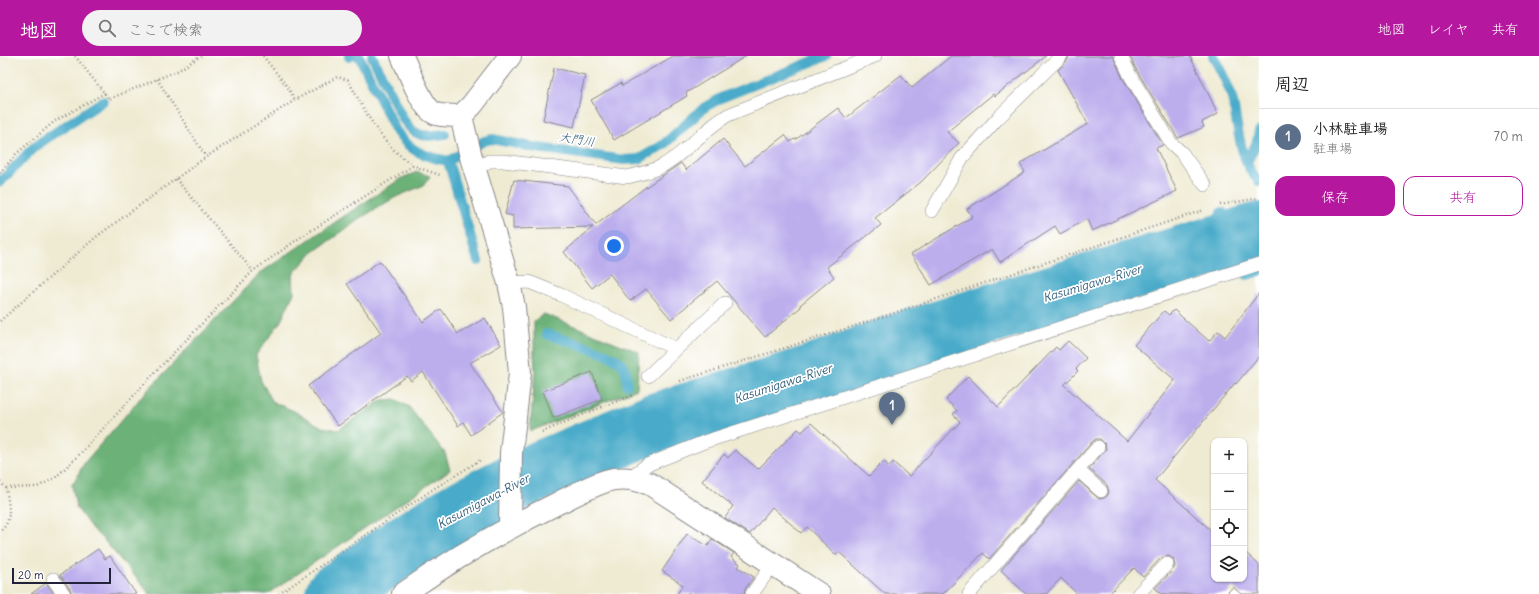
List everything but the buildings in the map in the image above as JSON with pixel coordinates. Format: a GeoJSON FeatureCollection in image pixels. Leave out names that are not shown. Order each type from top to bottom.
{"type":"FeatureCollection","features":[{"type":"Feature","properties":{"kind":"street"},"geometry":{"type":"LineString","coordinates":[[402,56],[424,102],[431,111],[462,123]]}},
{"type":"Feature","properties":{"kind":"street"},"geometry":{"type":"LineString","coordinates":[[510,56],[472,105],[462,123],[509,283],[514,306],[520,373],[510,453],[510,519]]}},
{"type":"Feature","properties":{"kind":"street"},"geometry":{"type":"LineString","coordinates":[[403,594],[475,547],[510,519],[613,479],[630,477],[650,484],[819,594]]}},
{"type":"Feature","properties":{"kind":"lane"},"geometry":{"type":"LineString","coordinates":[[473,164],[489,161],[503,161],[627,177],[646,173],[682,152],[715,122],[728,115],[875,56]]}},
{"type":"Feature","properties":{"kind":"lane"},"geometry":{"type":"LineString","coordinates":[[932,211],[962,158],[998,118],[1062,56]]}},
{"type":"Feature","properties":{"kind":"lane"},"geometry":{"type":"LineString","coordinates":[[1121,56],[1130,75],[1171,143],[1182,153],[1206,185]]}},
{"type":"Feature","properties":{"kind":"lane"},"geometry":{"type":"LineString","coordinates":[[630,477],[647,464],[704,442],[1259,264]]}},
{"type":"Feature","properties":{"kind":"lane"},"geometry":{"type":"LineString","coordinates":[[509,283],[529,282],[561,295],[676,349]]}},
{"type":"Feature","properties":{"kind":"lane"},"geometry":{"type":"LineString","coordinates":[[648,376],[725,303]]}},
{"type":"Feature","properties":{"kind":"lane"},"geometry":{"type":"LineString","coordinates":[[969,594],[1098,447]]}},
{"type":"Feature","properties":{"kind":"lane"},"geometry":{"type":"LineString","coordinates":[[1078,470],[1101,491]]}},
{"type":"Feature","properties":{"kind":"lane"},"geometry":{"type":"LineString","coordinates":[[752,594],[773,564]]}},
{"type":"Feature","properties":{"kind":"lane"},"geometry":{"type":"LineString","coordinates":[[1139,594],[1167,564]]}},
{"type":"Feature","properties":{"kind":"lane"},"geometry":{"type":"LineString","coordinates":[[53,579],[64,594]]}},
{"type":"Feature","properties":{"kind":"path"},"geometry":{"type":"LineString","coordinates":[[76,56],[109,99],[177,71],[201,56]]}},
{"type":"Feature","properties":{"kind":"path"},"geometry":{"type":"LineString","coordinates":[[263,56],[289,89],[295,100]]}},
{"type":"Feature","properties":{"kind":"path"},"geometry":{"type":"LineString","coordinates":[[0,321],[96,237],[206,157],[295,100],[337,77],[348,80],[377,130],[394,150],[414,165],[440,174]]}},
{"type":"Feature","properties":{"kind":"path"},"geometry":{"type":"LineString","coordinates":[[157,79],[206,157]]}},
{"type":"Feature","properties":{"kind":"path"},"geometry":{"type":"LineString","coordinates":[[0,172],[16,154],[55,121],[105,93]]}},
{"type":"Feature","properties":{"kind":"path"},"geometry":{"type":"LineString","coordinates":[[6,488],[36,487],[55,478],[77,457],[161,366],[253,271],[298,238],[414,165]]}},
{"type":"Feature","properties":{"kind":"path"},"geometry":{"type":"LineString","coordinates":[[176,179],[253,271]]}},
{"type":"Feature","properties":{"kind":"path"},"geometry":{"type":"LineString","coordinates":[[1219,205],[1259,198]]}},
{"type":"Feature","properties":{"kind":"path"},"geometry":{"type":"LineString","coordinates":[[673,383],[858,326],[1205,210]]}},
{"type":"Feature","properties":{"kind":"path"},"geometry":{"type":"LineString","coordinates":[[535,435],[587,412],[637,394]]}},
{"type":"Feature","properties":{"kind":"path"},"geometry":{"type":"LineString","coordinates":[[279,594],[435,488],[484,458]]}},
{"type":"Feature","properties":{"kind":"path"},"geometry":{"type":"LineString","coordinates":[[0,482],[6,488],[10,515],[6,527],[0,531]]}},
{"type":"Feature","properties":{"kind":"green space"},"geometry":{"type":"Polygon","coordinates":[[[417,172],[430,176],[424,185],[394,198],[364,216],[312,253],[293,274],[294,293],[281,321],[256,355],[261,381],[273,402],[294,411],[322,427],[338,430],[381,400],[395,399],[409,407],[445,453],[450,470],[268,594],[150,594],[103,539],[92,529],[76,507],[72,485],[85,462],[144,394],[260,273],[402,178],[417,172]]]}},
{"type":"Feature","properties":{"kind":"green space"},"geometry":{"type":"Polygon","coordinates":[[[544,314],[639,352],[637,389],[531,431],[535,372],[534,321],[544,314]]]}},
{"type":"Feature","properties":{"kind":"waterway","name":"大門川"},"geometry":{"type":"LineString","coordinates":[[359,56],[396,131],[407,144],[425,155],[448,161],[484,141],[492,139],[538,148],[624,160],[639,159],[663,145],[705,107],[723,97],[826,56]]}},
{"type":"Feature","properties":{"kind":"waterway"},"geometry":{"type":"LineString","coordinates":[[372,56],[403,119],[412,130],[425,136],[445,134]]}},
{"type":"Feature","properties":{"kind":"waterway","name":"大門川"},"geometry":{"type":"LineString","coordinates":[[1213,56],[1224,76],[1232,98],[1240,142],[1247,164],[1259,181]]}},
{"type":"Feature","properties":{"kind":"waterway"},"geometry":{"type":"LineString","coordinates":[[0,182],[35,146],[103,101]]}},
{"type":"Feature","properties":{"kind":"waterway"},"geometry":{"type":"LineString","coordinates":[[1247,162],[1257,142],[1259,131]]}},
{"type":"Feature","properties":{"kind":"waterway"},"geometry":{"type":"LineString","coordinates":[[448,161],[478,261]]}},
{"type":"Feature","properties":{"kind":"waterway","name":"Kasumigawa-River"},"geometry":{"type":"LineString","coordinates":[[1222,212],[1238,265]]}},
{"type":"Feature","properties":{"kind":"waterway","name":"Kasumigawa-River"},"geometry":{"type":"LineString","coordinates":[[335,594],[402,546],[458,512],[528,476],[654,423],[808,376],[896,344],[1006,309],[1259,232]]}},
{"type":"Feature","properties":{"kind":"waterway"},"geometry":{"type":"LineString","coordinates":[[1247,275],[1259,271]]}},
{"type":"Feature","properties":{"kind":"waterway"},"geometry":{"type":"LineString","coordinates":[[546,334],[598,351],[617,360],[625,368],[627,385]]}},
{"type":"Feature","properties":{"kind":"waterway"},"geometry":{"type":"LineString","coordinates":[[627,411],[627,434]]}},
{"type":"Feature","properties":{"kind":"place","name":"小林駐車場"},"geometry":{"type":"Point","coordinates":[892,425]}}]}
